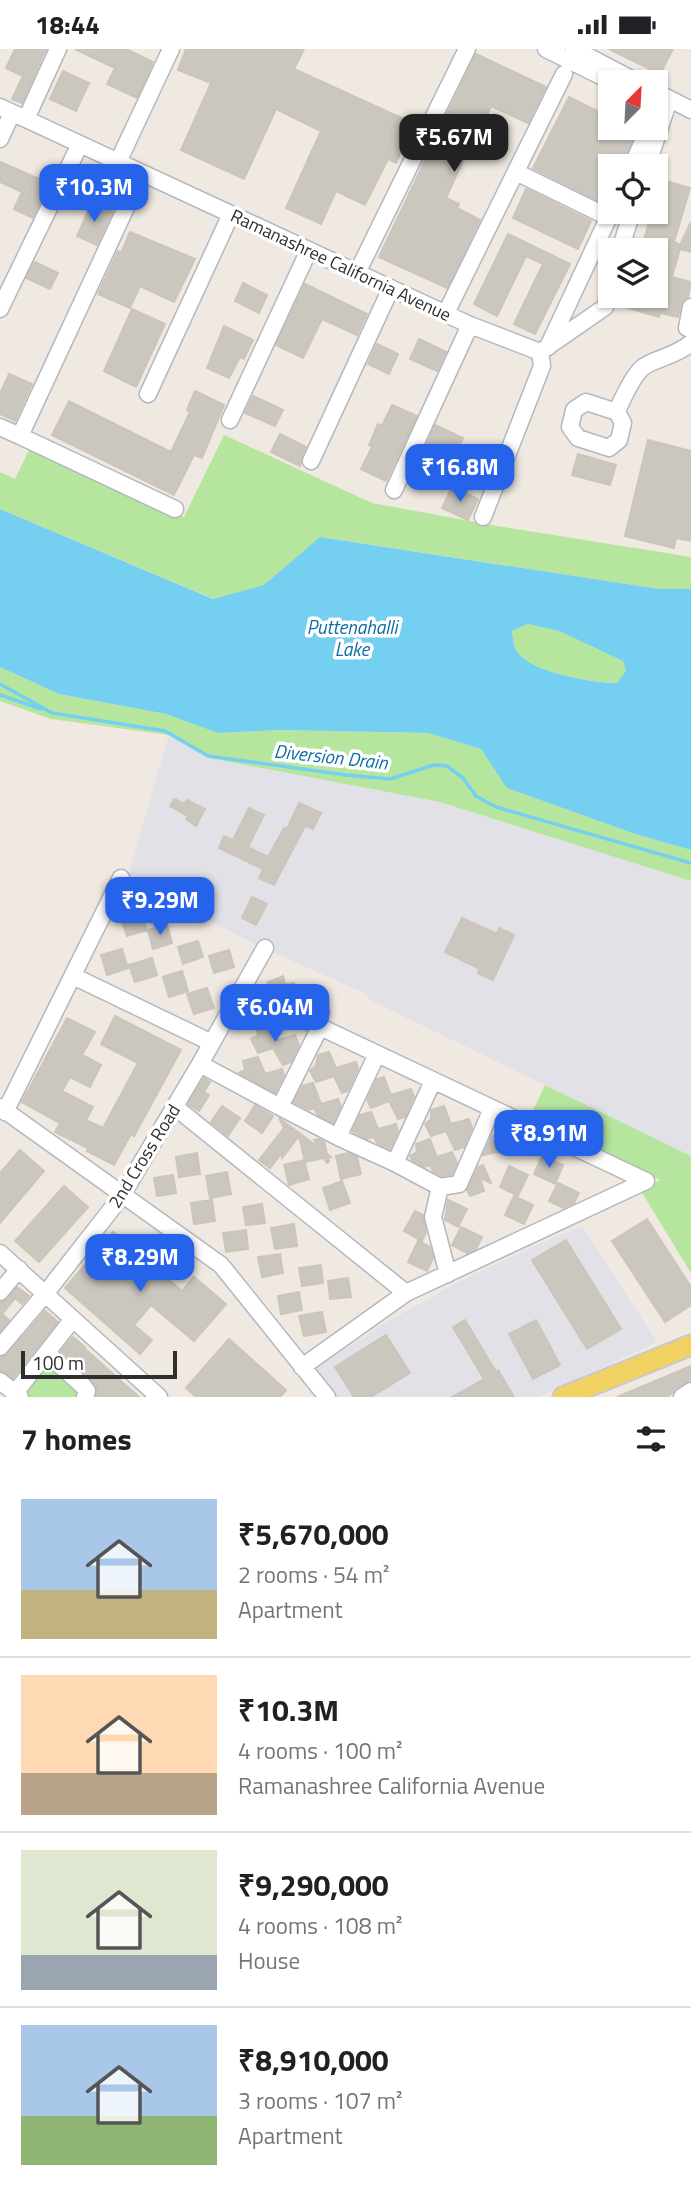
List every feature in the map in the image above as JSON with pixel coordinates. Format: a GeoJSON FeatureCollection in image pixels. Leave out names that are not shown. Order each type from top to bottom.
{"type":"FeatureCollection","features":[{"type":"Feature","properties":{"kind":"main road"},"geometry":{"type":"LineString","coordinates":[[563,1397],[691,1345]]}},
{"type":"Feature","properties":{"kind":"street"},"geometry":{"type":"LineString","coordinates":[[0,139],[12,113],[58,49]]}},
{"type":"Feature","properties":{"kind":"street"},"geometry":{"type":"LineString","coordinates":[[118,162],[171,49]]}},
{"type":"Feature","properties":{"kind":"street"},"geometry":{"type":"LineString","coordinates":[[357,273],[467,49]]}},
{"type":"Feature","properties":{"kind":"street"},"geometry":{"type":"LineString","coordinates":[[546,49],[598,75]]}},
{"type":"Feature","properties":{"kind":"street"},"geometry":{"type":"LineString","coordinates":[[574,49],[614,70]]}},
{"type":"Feature","properties":{"kind":"street"},"geometry":{"type":"LineString","coordinates":[[446,313],[564,74]]}},
{"type":"Feature","properties":{"kind":"street"},"geometry":{"type":"LineString","coordinates":[[668,106],[691,110]]}},
{"type":"Feature","properties":{"kind":"street"},"geometry":{"type":"LineString","coordinates":[[668,110],[691,121]]}},
{"type":"Feature","properties":{"kind":"street","name":"Ramanashree California Avenue"},"geometry":{"type":"LineString","coordinates":[[12,113],[470,325],[543,351]]}},
{"type":"Feature","properties":{"kind":"street"},"geometry":{"type":"LineString","coordinates":[[0,309],[80,144]]}},
{"type":"Feature","properties":{"kind":"street"},"geometry":{"type":"LineString","coordinates":[[516,172],[598,209]]}},
{"type":"Feature","properties":{"kind":"street"},"geometry":{"type":"LineString","coordinates":[[20,436],[142,173]]}},
{"type":"Feature","properties":{"kind":"street"},"geometry":{"type":"LineString","coordinates":[[148,394],[231,214]]}},
{"type":"Feature","properties":{"kind":"street"},"geometry":{"type":"LineString","coordinates":[[483,517],[542,366],[543,351],[605,224]]}},
{"type":"Feature","properties":{"kind":"street"},"geometry":{"type":"LineString","coordinates":[[230,420],[309,250]]}},
{"type":"Feature","properties":{"kind":"street"},"geometry":{"type":"LineString","coordinates":[[310,461],[391,288]]}},
{"type":"Feature","properties":{"kind":"street"},"geometry":{"type":"LineString","coordinates":[[691,307],[687,328],[691,329]]}},
{"type":"Feature","properties":{"kind":"street"},"geometry":{"type":"LineString","coordinates":[[543,351],[604,308]]}},
{"type":"Feature","properties":{"kind":"street"},"geometry":{"type":"LineString","coordinates":[[394,490],[470,325]]}},
{"type":"Feature","properties":{"kind":"street"},"geometry":{"type":"LineString","coordinates":[[617,412],[642,369],[681,351],[691,342]]}},
{"type":"Feature","properties":{"kind":"street"},"geometry":{"type":"LineString","coordinates":[[0,427],[175,509]]}},
{"type":"Feature","properties":{"kind":"street"},"geometry":{"type":"LineString","coordinates":[[121,878],[3,1109],[221,1265],[327,1397]]}},
{"type":"Feature","properties":{"kind":"street","name":"2nd Cross Road"},"geometry":{"type":"LineString","coordinates":[[0,1347],[46,1294],[122,1195],[265,948]]}},
{"type":"Feature","properties":{"kind":"street"},"geometry":{"type":"LineString","coordinates":[[73,976],[212,1043]]}},
{"type":"Feature","properties":{"kind":"street"},"geometry":{"type":"LineString","coordinates":[[242,990],[646,1181],[406,1293],[302,1367]]}},
{"type":"Feature","properties":{"kind":"street"},"geometry":{"type":"LineString","coordinates":[[280,1107],[320,1027]]}},
{"type":"Feature","properties":{"kind":"street"},"geometry":{"type":"LineString","coordinates":[[338,1137],[377,1054]]}},
{"type":"Feature","properties":{"kind":"street"},"geometry":{"type":"LineString","coordinates":[[200,1063],[338,1137],[440,1187],[459,1184],[492,1109]]}},
{"type":"Feature","properties":{"kind":"street"},"geometry":{"type":"LineString","coordinates":[[395,1163],[433,1081]]}},
{"type":"Feature","properties":{"kind":"street"},"geometry":{"type":"LineString","coordinates":[[174,1107],[406,1293]]}},
{"type":"Feature","properties":{"kind":"street"},"geometry":{"type":"LineString","coordinates":[[440,1187],[433,1217],[448,1274]]}},
{"type":"Feature","properties":{"kind":"street"},"geometry":{"type":"LineString","coordinates":[[0,1253],[156,1396]]}},
{"type":"Feature","properties":{"kind":"street"},"geometry":{"type":"LineString","coordinates":[[0,1292],[19,1269]]}},
{"type":"Feature","properties":{"kind":"street"},"geometry":{"type":"LineString","coordinates":[[0,1381],[18,1395],[73,1319]]}},
{"type":"Feature","properties":{"kind":"street"},"geometry":{"type":"LineString","coordinates":[[47,1353],[86,1389],[85,1397]]}},
{"type":"Feature","properties":{"kind":"street"},"geometry":{"type":"LineString","coordinates":[[682,1397],[691,1391]]}},
{"type":"Feature","properties":{"kind":"shaded area"},"geometry":{"type":"Polygon","coordinates":[[[169,735],[209,758],[440,802],[691,881],[691,1156],[368,999],[369,995],[259,946],[127,879],[169,735]]]}},
{"type":"Feature","properties":{"kind":"shaded area"},"geometry":{"type":"Polygon","coordinates":[[[582,1226],[657,1342],[539,1397],[336,1397],[314,1369],[383,1324],[454,1284],[582,1226]]]}},
{"type":"Feature","properties":{"kind":"green space"},"geometry":{"type":"Polygon","coordinates":[[[224,435],[372,503],[691,557],[691,589],[659,589],[321,537],[264,585],[214,599],[0,509],[0,472],[15,479],[31,446],[184,517],[224,435]]]}},
{"type":"Feature","properties":{"kind":"green space"},"geometry":{"type":"Polygon","coordinates":[[[528,624],[559,631],[623,661],[626,671],[618,683],[577,678],[532,664],[515,648],[512,631],[528,624]]]}},
{"type":"Feature","properties":{"kind":"green space"},"geometry":{"type":"Polygon","coordinates":[[[0,667],[59,694],[166,714],[218,733],[282,730],[428,733],[481,749],[508,788],[635,834],[691,850],[691,881],[440,802],[209,758],[169,735],[51,719],[0,701],[0,667]]]}},
{"type":"Feature","properties":{"kind":"green space"},"geometry":{"type":"Polygon","coordinates":[[[545,1085],[691,1156],[691,1273],[641,1191],[660,1180],[530,1117],[545,1085]]]}},
{"type":"Feature","properties":{"kind":"green space"},"geometry":{"type":"Polygon","coordinates":[[[47,1360],[82,1390],[80,1397],[29,1397],[21,1391],[47,1360]]]}},
{"type":"Feature","properties":{"kind":"water","name":"Puttenahalli Lake"},"geometry":{"type":"Polygon","coordinates":[[[0,509],[213,599],[264,585],[320,537],[659,589],[691,589],[691,850],[635,834],[507,788],[481,749],[428,733],[282,730],[218,733],[166,714],[59,694],[0,667],[0,509]],[[528,624],[512,631],[515,648],[532,664],[577,678],[617,683],[626,671],[623,661],[559,631],[528,624]]]}},
{"type":"Feature","properties":{"kind":"building"},"geometry":{"type":"Polygon","coordinates":[[[15,49],[46,49],[22,103],[12,99],[23,76],[6,68],[15,49]]]}},
{"type":"Feature","properties":{"kind":"building"},"geometry":{"type":"Polygon","coordinates":[[[75,49],[126,49],[153,62],[137,98],[107,84],[115,68],[75,49]]]}},
{"type":"Feature","properties":{"kind":"building"},"geometry":{"type":"Polygon","coordinates":[[[186,49],[304,49],[294,69],[406,120],[398,139],[405,142],[396,163],[388,159],[365,205],[336,191],[321,224],[286,208],[321,131],[276,109],[244,179],[181,150],[211,83],[178,70],[186,49]]]}},
{"type":"Feature","properties":{"kind":"building"},"geometry":{"type":"Polygon","coordinates":[[[609,49],[673,49],[662,70],[652,70],[609,49]]]}},
{"type":"Feature","properties":{"kind":"building"},"geometry":{"type":"Polygon","coordinates":[[[476,54],[546,87],[528,123],[491,106],[473,146],[470,145],[446,198],[459,204],[457,208],[480,220],[447,288],[379,257],[476,54]]]}},
{"type":"Feature","properties":{"kind":"building"},"geometry":{"type":"Polygon","coordinates":[[[63,71],[89,83],[76,111],[50,99],[63,71]]]}},
{"type":"Feature","properties":{"kind":"building"},"geometry":{"type":"Polygon","coordinates":[[[569,97],[598,112],[598,140],[633,140],[626,154],[598,154],[598,201],[533,168],[569,97]]]}},
{"type":"Feature","properties":{"kind":"building"},"geometry":{"type":"Polygon","coordinates":[[[0,162],[49,183],[33,218],[14,209],[22,192],[0,182],[0,162]]]}},
{"type":"Feature","properties":{"kind":"building"},"geometry":{"type":"Polygon","coordinates":[[[110,169],[128,178],[121,193],[103,185],[110,169]]]}},
{"type":"Feature","properties":{"kind":"building"},"geometry":{"type":"Polygon","coordinates":[[[668,182],[690,188],[674,242],[680,245],[691,222],[691,252],[680,249],[672,277],[691,282],[688,297],[681,304],[678,317],[660,313],[659,317],[628,308],[668,308],[668,238],[644,238],[649,224],[668,224],[668,182]]]}},
{"type":"Feature","properties":{"kind":"building"},"geometry":{"type":"Polygon","coordinates":[[[526,189],[591,221],[578,249],[513,218],[526,189]]]}},
{"type":"Feature","properties":{"kind":"building"},"geometry":{"type":"Polygon","coordinates":[[[92,203],[112,212],[97,245],[77,236],[92,203]]]}},
{"type":"Feature","properties":{"kind":"building"},"geometry":{"type":"Polygon","coordinates":[[[130,232],[195,259],[174,302],[140,286],[130,308],[98,294],[130,232]]]}},
{"type":"Feature","properties":{"kind":"building"},"geometry":{"type":"Polygon","coordinates":[[[508,234],[570,264],[535,334],[514,324],[543,264],[526,256],[497,316],[474,304],[508,234]]]}},
{"type":"Feature","properties":{"kind":"building"},"geometry":{"type":"Polygon","coordinates":[[[35,262],[58,273],[50,289],[26,278],[35,262]]]}},
{"type":"Feature","properties":{"kind":"building"},"geometry":{"type":"Polygon","coordinates":[[[243,283],[267,295],[259,313],[235,301],[243,283]]]}},
{"type":"Feature","properties":{"kind":"building"},"geometry":{"type":"Polygon","coordinates":[[[305,284],[367,314],[357,335],[322,319],[303,358],[276,345],[305,284]]]}},
{"type":"Feature","properties":{"kind":"building"},"geometry":{"type":"Polygon","coordinates":[[[132,309],[165,324],[136,387],[104,371],[132,309]]]}},
{"type":"Feature","properties":{"kind":"building"},"geometry":{"type":"Polygon","coordinates":[[[224,326],[253,340],[244,359],[240,357],[229,378],[207,368],[224,326]]]}},
{"type":"Feature","properties":{"kind":"building"},"geometry":{"type":"Polygon","coordinates":[[[419,339],[446,352],[437,371],[410,359],[419,339]]]}},
{"type":"Feature","properties":{"kind":"building"},"geometry":{"type":"Polygon","coordinates":[[[377,344],[398,354],[389,374],[368,364],[377,344]]]}},
{"type":"Feature","properties":{"kind":"building"},"geometry":{"type":"Polygon","coordinates":[[[9,374],[32,384],[15,421],[0,414],[0,394],[9,374]]]}},
{"type":"Feature","properties":{"kind":"building"},"geometry":{"type":"Polygon","coordinates":[[[195,391],[224,405],[202,458],[194,455],[174,495],[52,435],[69,401],[171,452],[190,412],[187,410],[195,391]]]}},
{"type":"Feature","properties":{"kind":"building"},"geometry":{"type":"Polygon","coordinates":[[[253,396],[283,410],[275,426],[245,413],[253,396]]]}},
{"type":"Feature","properties":{"kind":"building"},"geometry":{"type":"Polygon","coordinates":[[[392,405],[417,416],[386,481],[361,469],[372,447],[369,445],[378,424],[382,426],[392,405]]]}},
{"type":"Feature","properties":{"kind":"building"},"geometry":{"type":"Polygon","coordinates":[[[435,425],[463,438],[454,457],[427,444],[435,425]]]}},
{"type":"Feature","properties":{"kind":"building"},"geometry":{"type":"Polygon","coordinates":[[[280,434],[306,447],[300,466],[271,452],[280,434]]]}},
{"type":"Feature","properties":{"kind":"building"},"geometry":{"type":"Polygon","coordinates":[[[648,440],[691,451],[691,541],[676,538],[674,548],[625,536],[648,440]]]}},
{"type":"Feature","properties":{"kind":"building"},"geometry":{"type":"Polygon","coordinates":[[[578,454],[616,465],[610,485],[572,475],[578,454]]]}},
{"type":"Feature","properties":{"kind":"building"},"geometry":{"type":"Polygon","coordinates":[[[452,487],[478,499],[468,520],[442,508],[452,487]]]}},
{"type":"Feature","properties":{"kind":"building"},"geometry":{"type":"Polygon","coordinates":[[[174,799],[185,804],[187,800],[205,809],[196,826],[186,819],[188,816],[170,806],[174,799]]]}},
{"type":"Feature","properties":{"kind":"building"},"geometry":{"type":"Polygon","coordinates":[[[299,803],[321,813],[313,829],[305,826],[274,885],[259,878],[263,869],[219,848],[224,836],[233,840],[249,808],[264,815],[248,847],[268,857],[284,828],[287,829],[299,803]]]}},
{"type":"Feature","properties":{"kind":"building"},"geometry":{"type":"Polygon","coordinates":[[[252,897],[267,904],[256,925],[242,918],[252,897]]]}},
{"type":"Feature","properties":{"kind":"building"},"geometry":{"type":"Polygon","coordinates":[[[139,907],[147,930],[127,936],[119,913],[139,907]]]}},
{"type":"Feature","properties":{"kind":"building"},"geometry":{"type":"Polygon","coordinates":[[[462,918],[497,934],[499,928],[514,935],[493,980],[478,973],[480,969],[445,952],[462,918]]]}},
{"type":"Feature","properties":{"kind":"building"},"geometry":{"type":"Polygon","coordinates":[[[167,925],[172,943],[153,949],[148,930],[167,925]]]}},
{"type":"Feature","properties":{"kind":"building"},"geometry":{"type":"Polygon","coordinates":[[[198,941],[203,957],[183,964],[178,947],[198,941]]]}},
{"type":"Feature","properties":{"kind":"building"},"geometry":{"type":"Polygon","coordinates":[[[122,949],[128,968],[107,975],[101,955],[122,949]]]}},
{"type":"Feature","properties":{"kind":"building"},"geometry":{"type":"Polygon","coordinates":[[[229,950],[234,967],[214,973],[209,956],[229,950]]]}},
{"type":"Feature","properties":{"kind":"building"},"geometry":{"type":"Polygon","coordinates":[[[152,958],[157,975],[135,982],[129,965],[152,958]]]}},
{"type":"Feature","properties":{"kind":"building"},"geometry":{"type":"Polygon","coordinates":[[[182,971],[188,991],[169,997],[163,977],[182,971]]]}},
{"type":"Feature","properties":{"kind":"building"},"geometry":{"type":"Polygon","coordinates":[[[283,976],[285,984],[294,983],[296,999],[289,1000],[270,992],[268,982],[283,976]]]}},
{"type":"Feature","properties":{"kind":"building"},"geometry":{"type":"Polygon","coordinates":[[[207,988],[214,1008],[194,1014],[187,994],[207,988]]]}},
{"type":"Feature","properties":{"kind":"building"},"geometry":{"type":"Polygon","coordinates":[[[316,992],[319,999],[327,998],[330,1014],[322,1016],[304,1007],[301,997],[316,992]]]}},
{"type":"Feature","properties":{"kind":"building"},"geometry":{"type":"Polygon","coordinates":[[[115,1016],[181,1050],[134,1136],[131,1134],[114,1165],[87,1151],[88,1148],[55,1132],[60,1123],[22,1102],[67,1018],[95,1032],[82,1055],[101,1065],[90,1087],[70,1077],[62,1091],[93,1107],[86,1120],[103,1128],[138,1063],[101,1044],[115,1016]]]}},
{"type":"Feature","properties":{"kind":"building"},"geometry":{"type":"Polygon","coordinates":[[[271,1023],[278,1040],[295,1035],[299,1045],[291,1062],[283,1065],[273,1048],[258,1053],[251,1039],[258,1035],[256,1027],[271,1023]]]}},
{"type":"Feature","properties":{"kind":"building"},"geometry":{"type":"Polygon","coordinates":[[[329,1052],[336,1068],[356,1062],[358,1069],[348,1091],[342,1093],[334,1076],[316,1082],[310,1071],[316,1065],[318,1055],[329,1052]]]}},
{"type":"Feature","properties":{"kind":"building"},"geometry":{"type":"Polygon","coordinates":[[[258,1057],[265,1074],[282,1069],[284,1075],[275,1093],[239,1073],[245,1070],[243,1061],[258,1057]]]}},
{"type":"Feature","properties":{"kind":"building"},"geometry":{"type":"Polygon","coordinates":[[[384,1077],[391,1095],[411,1089],[414,1096],[405,1117],[398,1119],[389,1101],[371,1108],[367,1100],[377,1079],[384,1077]]]}},
{"type":"Feature","properties":{"kind":"building"},"geometry":{"type":"Polygon","coordinates":[[[204,1078],[210,1082],[204,1092],[209,1095],[199,1111],[188,1104],[204,1078]]]}},
{"type":"Feature","properties":{"kind":"building"},"geometry":{"type":"Polygon","coordinates":[[[313,1083],[321,1104],[338,1099],[341,1106],[333,1123],[318,1115],[314,1108],[309,1110],[294,1102],[302,1086],[313,1083]]]}},
{"type":"Feature","properties":{"kind":"building"},"geometry":{"type":"Polygon","coordinates":[[[255,1105],[273,1116],[262,1133],[245,1121],[255,1105]]]}},
{"type":"Feature","properties":{"kind":"building"},"geometry":{"type":"Polygon","coordinates":[[[222,1106],[240,1118],[228,1136],[211,1122],[222,1106]]]}},
{"type":"Feature","properties":{"kind":"building"},"geometry":{"type":"Polygon","coordinates":[[[444,1106],[451,1124],[469,1119],[472,1128],[464,1147],[455,1150],[446,1131],[431,1136],[425,1124],[431,1119],[431,1110],[444,1106]]]}},
{"type":"Feature","properties":{"kind":"building"},"geometry":{"type":"Polygon","coordinates":[[[371,1112],[378,1129],[396,1124],[398,1131],[390,1149],[377,1143],[374,1137],[367,1139],[352,1131],[360,1115],[371,1112]]]}},
{"type":"Feature","properties":{"kind":"building"},"geometry":{"type":"Polygon","coordinates":[[[279,1118],[318,1147],[314,1140],[324,1142],[327,1154],[331,1157],[328,1158],[329,1162],[324,1158],[305,1162],[299,1136],[282,1158],[281,1154],[270,1168],[259,1160],[284,1128],[279,1118]]]}},
{"type":"Feature","properties":{"kind":"building"},"geometry":{"type":"Polygon","coordinates":[[[500,1134],[507,1150],[483,1155],[492,1136],[500,1134]]]}},
{"type":"Feature","properties":{"kind":"building"},"geometry":{"type":"Polygon","coordinates":[[[430,1139],[437,1157],[452,1152],[457,1163],[452,1175],[442,1176],[433,1171],[430,1165],[425,1167],[412,1160],[410,1156],[417,1152],[416,1144],[430,1139]]]}},
{"type":"Feature","properties":{"kind":"building"},"geometry":{"type":"Polygon","coordinates":[[[20,1150],[44,1171],[0,1223],[0,1173],[20,1150]]]}},
{"type":"Feature","properties":{"kind":"building"},"geometry":{"type":"Polygon","coordinates":[[[197,1153],[200,1174],[179,1177],[176,1157],[197,1153]]]}},
{"type":"Feature","properties":{"kind":"building"},"geometry":{"type":"Polygon","coordinates":[[[348,1153],[357,1157],[361,1174],[341,1179],[336,1156],[348,1153]]]}},
{"type":"Feature","properties":{"kind":"building"},"geometry":{"type":"Polygon","coordinates":[[[542,1156],[563,1165],[555,1184],[534,1174],[542,1156]]]}},
{"type":"Feature","properties":{"kind":"building"},"geometry":{"type":"Polygon","coordinates":[[[304,1160],[309,1179],[289,1185],[284,1165],[304,1160]]]}},
{"type":"Feature","properties":{"kind":"building"},"geometry":{"type":"Polygon","coordinates":[[[483,1165],[491,1183],[480,1178],[484,1191],[470,1196],[467,1190],[478,1167],[483,1165]]]}},
{"type":"Feature","properties":{"kind":"building"},"geometry":{"type":"Polygon","coordinates":[[[509,1166],[528,1175],[518,1196],[500,1187],[509,1166]]]}},
{"type":"Feature","properties":{"kind":"building"},"geometry":{"type":"Polygon","coordinates":[[[227,1172],[231,1194],[210,1198],[206,1176],[227,1172]]]}},
{"type":"Feature","properties":{"kind":"building"},"geometry":{"type":"Polygon","coordinates":[[[173,1175],[176,1193],[157,1196],[154,1178],[173,1175]]]}},
{"type":"Feature","properties":{"kind":"building"},"geometry":{"type":"Polygon","coordinates":[[[342,1181],[350,1203],[330,1210],[323,1188],[342,1181]]]}},
{"type":"Feature","properties":{"kind":"building"},"geometry":{"type":"Polygon","coordinates":[[[558,1183],[579,1193],[574,1203],[563,1208],[549,1201],[558,1183]]]}},
{"type":"Feature","properties":{"kind":"building"},"geometry":{"type":"Polygon","coordinates":[[[64,1186],[88,1207],[39,1262],[15,1241],[64,1186]]]}},
{"type":"Feature","properties":{"kind":"building"},"geometry":{"type":"Polygon","coordinates":[[[514,1196],[533,1205],[524,1224],[505,1215],[514,1196]]]}},
{"type":"Feature","properties":{"kind":"building"},"geometry":{"type":"Polygon","coordinates":[[[212,1200],[215,1221],[194,1224],[191,1203],[212,1200]]]}},
{"type":"Feature","properties":{"kind":"building"},"geometry":{"type":"Polygon","coordinates":[[[448,1200],[467,1209],[458,1227],[445,1220],[448,1200]]]}},
{"type":"Feature","properties":{"kind":"building"},"geometry":{"type":"Polygon","coordinates":[[[262,1204],[265,1223],[246,1225],[243,1207],[262,1204]]]}},
{"type":"Feature","properties":{"kind":"building"},"geometry":{"type":"Polygon","coordinates":[[[415,1211],[423,1215],[426,1232],[422,1241],[404,1231],[415,1211]]]}},
{"type":"Feature","properties":{"kind":"building"},"geometry":{"type":"Polygon","coordinates":[[[647,1219],[691,1287],[691,1305],[665,1322],[612,1241],[647,1219]]]}},
{"type":"Feature","properties":{"kind":"building"},"geometry":{"type":"Polygon","coordinates":[[[294,1224],[297,1246],[275,1249],[271,1228],[294,1224]]]}},
{"type":"Feature","properties":{"kind":"building"},"geometry":{"type":"Polygon","coordinates":[[[461,1227],[482,1237],[476,1249],[467,1253],[452,1245],[461,1227]]]}},
{"type":"Feature","properties":{"kind":"building"},"geometry":{"type":"Polygon","coordinates":[[[246,1230],[248,1249],[226,1252],[223,1233],[246,1230]]]}},
{"type":"Feature","properties":{"kind":"building"},"geometry":{"type":"Polygon","coordinates":[[[113,1232],[182,1291],[194,1277],[226,1304],[194,1341],[151,1305],[134,1325],[152,1340],[140,1354],[65,1288],[113,1232]]]}},
{"type":"Feature","properties":{"kind":"building"},"geometry":{"type":"Polygon","coordinates":[[[566,1240],[621,1329],[587,1349],[532,1260],[566,1240]]]}},
{"type":"Feature","properties":{"kind":"building"},"geometry":{"type":"Polygon","coordinates":[[[418,1241],[430,1247],[433,1258],[427,1271],[408,1262],[418,1241]]]}},
{"type":"Feature","properties":{"kind":"building"},"geometry":{"type":"Polygon","coordinates":[[[280,1254],[283,1273],[262,1277],[258,1257],[280,1254]]]}},
{"type":"Feature","properties":{"kind":"building"},"geometry":{"type":"Polygon","coordinates":[[[321,1265],[323,1283],[302,1286],[299,1268],[321,1265]]]}},
{"type":"Feature","properties":{"kind":"building"},"geometry":{"type":"Polygon","coordinates":[[[348,1278],[351,1297],[330,1299],[328,1281],[348,1278]]]}},
{"type":"Feature","properties":{"kind":"building"},"geometry":{"type":"Polygon","coordinates":[[[17,1287],[29,1296],[22,1304],[15,1298],[2,1314],[9,1320],[0,1331],[0,1302],[8,1299],[17,1287]]]}},
{"type":"Feature","properties":{"kind":"building"},"geometry":{"type":"Polygon","coordinates":[[[299,1292],[302,1310],[281,1314],[278,1296],[299,1292]]]}},
{"type":"Feature","properties":{"kind":"building"},"geometry":{"type":"Polygon","coordinates":[[[45,1311],[58,1322],[13,1378],[0,1371],[0,1357],[8,1354],[45,1311]]]}},
{"type":"Feature","properties":{"kind":"building"},"geometry":{"type":"Polygon","coordinates":[[[322,1312],[326,1332],[304,1336],[299,1316],[322,1312]]]}},
{"type":"Feature","properties":{"kind":"building"},"geometry":{"type":"Polygon","coordinates":[[[465,1320],[514,1397],[452,1397],[484,1379],[453,1327],[465,1320]]]}},
{"type":"Feature","properties":{"kind":"building"},"geometry":{"type":"Polygon","coordinates":[[[536,1320],[560,1365],[533,1379],[509,1334],[536,1320]]]}},
{"type":"Feature","properties":{"kind":"building"},"geometry":{"type":"Polygon","coordinates":[[[386,1335],[410,1373],[371,1397],[354,1397],[335,1367],[386,1335]]]}},
{"type":"Feature","properties":{"kind":"building"},"geometry":{"type":"Polygon","coordinates":[[[73,1337],[139,1397],[96,1397],[97,1389],[92,1381],[61,1351],[73,1337]]]}},
{"type":"Feature","properties":{"kind":"building"},"geometry":{"type":"Polygon","coordinates":[[[229,1339],[286,1390],[280,1397],[196,1397],[186,1388],[229,1339]]]}},
{"type":"Feature","properties":{"kind":"building"},"geometry":{"type":"Polygon","coordinates":[[[691,1366],[691,1381],[676,1388],[668,1397],[617,1397],[691,1366]]]}},
{"type":"Feature","properties":{"kind":"waterway","name":"Diversion Drain"},"geometry":{"type":"LineString","coordinates":[[0,684],[52,713],[165,731],[208,756],[390,779],[434,765],[447,766],[463,778],[476,796],[496,807],[691,863]]}},
{"type":"Feature","properties":{"kind":"waterway"},"geometry":{"type":"LineString","coordinates":[[0,695],[41,709]]}}]}
